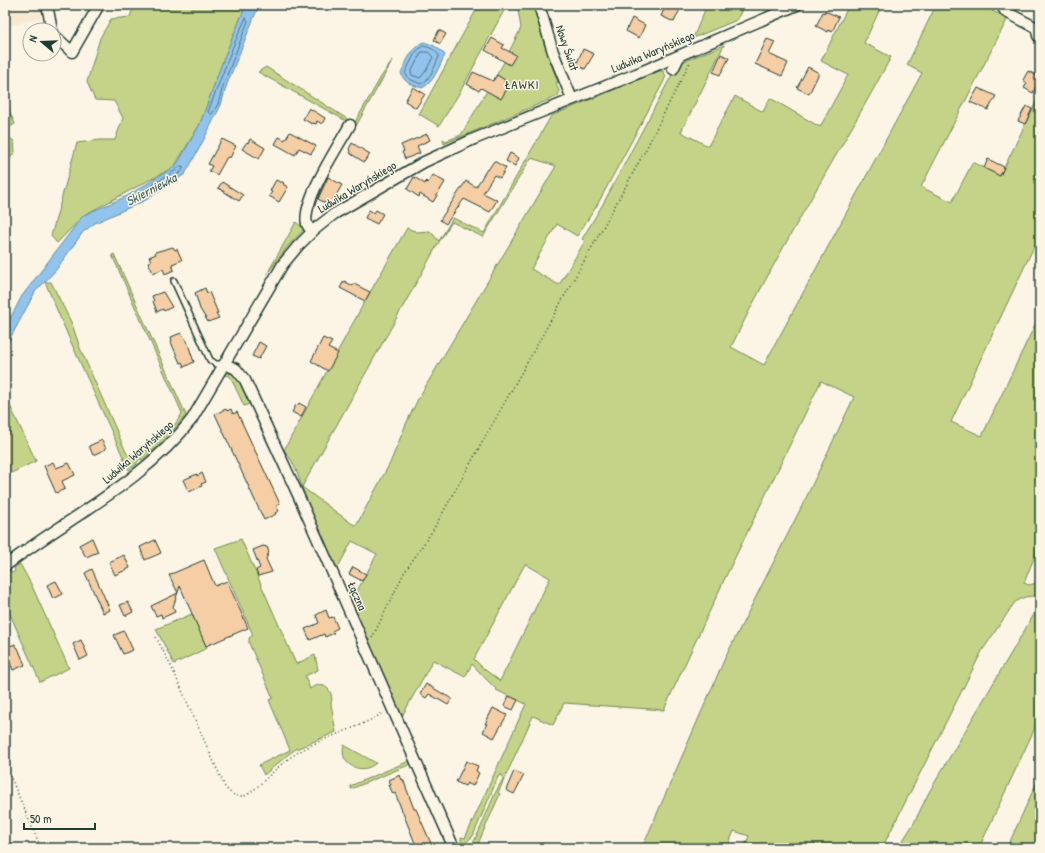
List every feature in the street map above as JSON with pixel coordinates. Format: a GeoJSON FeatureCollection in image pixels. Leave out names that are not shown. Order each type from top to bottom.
{"type":"FeatureCollection","features":[{"type":"Feature","properties":{"kind":"street"},"geometry":{"type":"LineString","coordinates":[[47,5],[50,22]]}},
{"type":"Feature","properties":{"kind":"street"},"geometry":{"type":"LineString","coordinates":[[62,43],[72,52],[99,5]]}},
{"type":"Feature","properties":{"kind":"street","name":"Nowy Świat"},"geometry":{"type":"LineString","coordinates":[[539,5],[553,52],[572,99]]}},
{"type":"Feature","properties":{"kind":"street","name":"Ludwika Waryńskiego"},"geometry":{"type":"LineString","coordinates":[[5,566],[110,494],[162,452],[183,431],[192,419],[225,364],[280,268],[312,231],[339,210],[424,162],[474,139],[636,74],[797,5]]}},
{"type":"Feature","properties":{"kind":"street"},"geometry":{"type":"LineString","coordinates":[[1002,5],[1006,12],[1035,27],[1038,31],[1038,36]]}},
{"type":"Feature","properties":{"kind":"street"},"geometry":{"type":"LineString","coordinates":[[673,69],[680,55]]}},
{"type":"Feature","properties":{"kind":"street"},"geometry":{"type":"LineString","coordinates":[[312,231],[307,223],[307,213],[312,196],[350,125]]}},
{"type":"Feature","properties":{"kind":"street","name":"Łączna"},"geometry":{"type":"LineString","coordinates":[[225,364],[236,370],[245,380],[299,497],[454,848]]}},
{"type":"Feature","properties":{"kind":"lane"},"geometry":{"type":"LineString","coordinates":[[174,280],[210,360],[216,364],[225,364]]}},
{"type":"Feature","properties":{"kind":"path"},"geometry":{"type":"LineString","coordinates":[[367,651],[373,634],[402,577],[433,530],[485,439],[645,151],[692,57],[691,50]]}},
{"type":"Feature","properties":{"kind":"path"},"geometry":{"type":"LineString","coordinates":[[156,638],[170,663],[228,792],[234,795],[247,795],[276,768],[297,753],[320,741],[362,724],[392,706]]}},
{"type":"Feature","properties":{"kind":"path"},"geometry":{"type":"LineString","coordinates":[[5,764],[41,848]]}},
{"type":"Feature","properties":{"kind":"shaded area"},"geometry":{"type":"Polygon","coordinates":[[[5,5],[44,5],[46,17],[5,27],[5,5]]]}},
{"type":"Feature","properties":{"kind":"green space"},"geometry":{"type":"Polygon","coordinates":[[[134,5],[246,5],[224,58],[200,124],[174,167],[84,215],[57,243],[51,236],[77,143],[115,140],[123,118],[114,101],[95,100],[87,82],[100,38],[111,19],[130,17],[134,5]]]}},
{"type":"Feature","properties":{"kind":"green space"},"geometry":{"type":"Polygon","coordinates":[[[479,5],[507,5],[460,92],[439,126],[419,114],[479,5]]]}},
{"type":"Feature","properties":{"kind":"green space"},"geometry":{"type":"Polygon","coordinates":[[[518,5],[533,5],[544,44],[558,82],[556,83],[559,91],[558,96],[444,144],[443,139],[446,141],[461,135],[503,64],[521,28],[518,5]]]}},
{"type":"Feature","properties":{"kind":"green space"},"geometry":{"type":"Polygon","coordinates":[[[707,5],[744,5],[737,20],[693,38],[707,5]]]}},
{"type":"Feature","properties":{"kind":"green space"},"geometry":{"type":"Polygon","coordinates":[[[849,5],[882,5],[864,43],[891,57],[789,237],[731,347],[764,365],[922,73],[907,65],[936,5],[980,5],[991,10],[994,5],[996,5],[992,11],[1008,18],[921,187],[952,202],[973,162],[1000,176],[1040,94],[1040,234],[951,422],[982,436],[1040,314],[1040,543],[1024,583],[1029,585],[1040,582],[1040,595],[1025,597],[1015,602],[982,651],[882,848],[744,848],[749,836],[734,831],[727,848],[642,848],[725,658],[804,502],[854,397],[821,381],[726,576],[664,710],[564,703],[553,725],[533,716],[498,793],[500,794],[477,846],[480,848],[470,848],[503,779],[502,775],[498,777],[473,836],[463,845],[461,843],[461,837],[465,838],[526,704],[496,690],[472,664],[465,677],[433,660],[401,718],[368,640],[350,604],[377,554],[352,541],[336,571],[314,522],[292,462],[284,450],[365,301],[407,228],[417,232],[430,231],[439,241],[453,218],[484,233],[551,116],[659,71],[663,71],[666,76],[596,207],[577,236],[557,224],[531,269],[559,285],[585,241],[582,239],[603,204],[675,69],[680,63],[724,45],[681,132],[708,146],[735,96],[763,112],[770,98],[820,127],[848,75],[821,61],[849,5]],[[531,158],[483,237],[452,222],[439,242],[302,487],[355,525],[357,524],[390,463],[418,399],[556,166],[531,158]],[[525,564],[474,659],[500,681],[550,578],[525,564]]]}},
{"type":"Feature","properties":{"kind":"green space"},"geometry":{"type":"Polygon","coordinates":[[[393,60],[356,126],[354,126],[381,77],[393,60]]]}},
{"type":"Feature","properties":{"kind":"green space"},"geometry":{"type":"Polygon","coordinates":[[[266,67],[352,122],[348,122],[258,72],[266,67]]]}},
{"type":"Feature","properties":{"kind":"green space"},"geometry":{"type":"Polygon","coordinates":[[[5,101],[15,124],[5,130],[5,101]]]}},
{"type":"Feature","properties":{"kind":"green space"},"geometry":{"type":"Polygon","coordinates":[[[5,135],[14,141],[15,152],[5,165],[5,135]]]}},
{"type":"Feature","properties":{"kind":"green space"},"geometry":{"type":"Polygon","coordinates":[[[296,222],[304,229],[287,247],[267,274],[296,222]]]}},
{"type":"Feature","properties":{"kind":"green space"},"geometry":{"type":"Polygon","coordinates":[[[114,254],[186,415],[165,440],[142,460],[140,459],[137,464],[129,470],[45,282],[51,282],[72,324],[80,348],[126,452],[130,457],[136,456],[143,453],[167,433],[182,413],[112,255],[114,254]]]}},
{"type":"Feature","properties":{"kind":"green space"},"geometry":{"type":"Polygon","coordinates":[[[225,373],[231,374],[239,379],[250,404],[244,406],[230,376],[222,375],[225,373]]]}},
{"type":"Feature","properties":{"kind":"green space"},"geometry":{"type":"Polygon","coordinates":[[[5,395],[36,461],[5,476],[5,395]]]}},
{"type":"Feature","properties":{"kind":"green space"},"geometry":{"type":"Polygon","coordinates":[[[241,539],[296,664],[315,655],[318,670],[305,676],[310,689],[319,685],[329,690],[332,699],[331,704],[336,732],[296,749],[264,775],[259,765],[290,750],[269,700],[273,698],[249,643],[249,638],[253,635],[215,548],[241,539]]]}},
{"type":"Feature","properties":{"kind":"green space"},"geometry":{"type":"Polygon","coordinates":[[[20,564],[31,584],[69,668],[40,682],[5,603],[5,575],[10,571],[13,573],[15,571],[14,568],[20,564]]]}},
{"type":"Feature","properties":{"kind":"green space"},"geometry":{"type":"Polygon","coordinates":[[[1040,604],[1040,717],[979,848],[898,848],[914,823],[928,794],[1040,604]]]}},
{"type":"Feature","properties":{"kind":"green space"},"geometry":{"type":"Polygon","coordinates":[[[192,614],[207,648],[174,664],[156,629],[192,614]]]}},
{"type":"Feature","properties":{"kind":"green space"},"geometry":{"type":"Polygon","coordinates":[[[344,745],[376,763],[370,767],[364,768],[352,766],[344,758],[344,745]]]}},
{"type":"Feature","properties":{"kind":"green space"},"geometry":{"type":"Polygon","coordinates":[[[409,761],[411,764],[351,789],[350,786],[409,761]]]}},
{"type":"Feature","properties":{"kind":"green space"},"geometry":{"type":"Polygon","coordinates":[[[1040,775],[1040,848],[1007,848],[1040,775]]]}},
{"type":"Feature","properties":{"kind":"water","name":"Skierniewka"},"geometry":{"type":"Polygon","coordinates":[[[246,5],[259,5],[227,84],[221,105],[185,174],[146,200],[95,223],[83,232],[56,270],[35,292],[5,348],[5,328],[22,296],[81,218],[84,215],[127,196],[174,167],[179,161],[200,124],[224,58],[246,5]]]}},
{"type":"Feature","properties":{"kind":"water"},"geometry":{"type":"Polygon","coordinates":[[[423,42],[435,46],[445,55],[433,78],[426,86],[422,88],[412,85],[406,81],[401,73],[412,51],[423,42]]]}},
{"type":"Feature","properties":{"kind":"building"},"geometry":{"type":"Polygon","coordinates":[[[666,5],[682,5],[674,22],[661,16],[666,5]]]}},
{"type":"Feature","properties":{"kind":"building"},"geometry":{"type":"Polygon","coordinates":[[[825,11],[839,17],[832,32],[829,30],[828,32],[816,26],[823,12],[824,13],[825,11]]]}},
{"type":"Feature","properties":{"kind":"building"},"geometry":{"type":"Polygon","coordinates":[[[632,18],[645,25],[639,38],[626,31],[632,18]]]}},
{"type":"Feature","properties":{"kind":"building"},"geometry":{"type":"Polygon","coordinates":[[[439,30],[446,34],[440,44],[434,40],[439,30]]]}},
{"type":"Feature","properties":{"kind":"building"},"geometry":{"type":"Polygon","coordinates":[[[492,38],[504,45],[502,48],[516,55],[510,65],[485,50],[492,38]]]}},
{"type":"Feature","properties":{"kind":"building"},"geometry":{"type":"Polygon","coordinates":[[[767,39],[775,42],[769,54],[788,63],[782,76],[755,64],[767,39]]]}},
{"type":"Feature","properties":{"kind":"building"},"geometry":{"type":"Polygon","coordinates":[[[583,49],[594,54],[585,69],[576,65],[583,49]]]}},
{"type":"Feature","properties":{"kind":"building"},"geometry":{"type":"Polygon","coordinates":[[[721,54],[729,58],[720,75],[713,72],[721,54]]]}},
{"type":"Feature","properties":{"kind":"building"},"geometry":{"type":"Polygon","coordinates":[[[808,67],[819,73],[809,94],[797,88],[808,67]]]}},
{"type":"Feature","properties":{"kind":"building"},"geometry":{"type":"Polygon","coordinates":[[[1028,71],[1040,77],[1033,93],[1024,88],[1027,83],[1023,80],[1028,71]]]}},
{"type":"Feature","properties":{"kind":"building"},"geometry":{"type":"Polygon","coordinates":[[[473,72],[493,81],[497,75],[505,80],[504,82],[509,85],[501,99],[481,88],[479,91],[467,84],[473,72]]]}},
{"type":"Feature","properties":{"kind":"building"},"geometry":{"type":"Polygon","coordinates":[[[413,87],[425,94],[416,108],[405,101],[413,87]]]}},
{"type":"Feature","properties":{"kind":"building"},"geometry":{"type":"Polygon","coordinates":[[[978,88],[996,96],[988,110],[970,102],[978,88]]]}},
{"type":"Feature","properties":{"kind":"building"},"geometry":{"type":"Polygon","coordinates":[[[1026,106],[1032,109],[1025,124],[1018,121],[1026,106]]]}},
{"type":"Feature","properties":{"kind":"building"},"geometry":{"type":"Polygon","coordinates":[[[309,108],[325,118],[322,124],[317,121],[316,124],[312,124],[303,119],[309,108]]]}},
{"type":"Feature","properties":{"kind":"building"},"geometry":{"type":"Polygon","coordinates":[[[290,132],[316,146],[311,154],[299,148],[295,155],[275,144],[279,137],[285,140],[290,132]]]}},
{"type":"Feature","properties":{"kind":"building"},"geometry":{"type":"Polygon","coordinates":[[[427,134],[430,140],[417,146],[420,153],[405,159],[402,152],[404,151],[401,145],[427,134]]]}},
{"type":"Feature","properties":{"kind":"building"},"geometry":{"type":"Polygon","coordinates":[[[222,139],[236,146],[230,158],[227,157],[217,175],[209,171],[212,166],[208,164],[222,139]]]}},
{"type":"Feature","properties":{"kind":"building"},"geometry":{"type":"Polygon","coordinates":[[[250,139],[265,148],[259,159],[242,149],[250,139]]]}},
{"type":"Feature","properties":{"kind":"building"},"geometry":{"type":"Polygon","coordinates":[[[352,143],[370,154],[364,162],[351,154],[349,149],[352,143]]]}},
{"type":"Feature","properties":{"kind":"building"},"geometry":{"type":"Polygon","coordinates":[[[510,153],[519,158],[515,166],[506,161],[510,153]]]}},
{"type":"Feature","properties":{"kind":"building"},"geometry":{"type":"Polygon","coordinates":[[[988,159],[1004,167],[1000,176],[984,168],[988,159]]]}},
{"type":"Feature","properties":{"kind":"building"},"geometry":{"type":"Polygon","coordinates":[[[494,161],[506,168],[500,178],[494,175],[483,193],[497,200],[490,212],[464,199],[446,224],[440,220],[466,181],[476,187],[487,169],[488,170],[494,161]]]}},
{"type":"Feature","properties":{"kind":"building"},"geometry":{"type":"Polygon","coordinates":[[[433,175],[445,182],[433,202],[420,194],[419,197],[407,189],[414,177],[425,184],[426,181],[428,183],[433,175]]]}},
{"type":"Feature","properties":{"kind":"building"},"geometry":{"type":"Polygon","coordinates":[[[328,177],[342,185],[330,206],[318,199],[328,177]]]}},
{"type":"Feature","properties":{"kind":"building"},"geometry":{"type":"Polygon","coordinates":[[[276,180],[283,182],[284,185],[288,187],[279,202],[269,196],[276,180]]]}},
{"type":"Feature","properties":{"kind":"building"},"geometry":{"type":"Polygon","coordinates":[[[222,182],[243,195],[239,201],[218,188],[222,182]]]}},
{"type":"Feature","properties":{"kind":"building"},"geometry":{"type":"Polygon","coordinates":[[[369,210],[374,213],[376,210],[383,214],[377,224],[365,218],[369,210]]]}},
{"type":"Feature","properties":{"kind":"building"},"geometry":{"type":"Polygon","coordinates":[[[173,247],[175,250],[177,249],[182,260],[172,264],[174,270],[165,274],[163,269],[153,273],[148,262],[151,261],[149,257],[156,254],[155,252],[173,247]]]}},
{"type":"Feature","properties":{"kind":"building"},"geometry":{"type":"Polygon","coordinates":[[[344,281],[370,292],[365,301],[340,288],[344,281]]]}},
{"type":"Feature","properties":{"kind":"building"},"geometry":{"type":"Polygon","coordinates":[[[205,288],[207,293],[209,292],[219,318],[208,322],[200,309],[195,293],[205,288]]]}},
{"type":"Feature","properties":{"kind":"building"},"geometry":{"type":"Polygon","coordinates":[[[163,292],[172,307],[164,311],[163,309],[157,312],[152,296],[163,292]]]}},
{"type":"Feature","properties":{"kind":"building"},"geometry":{"type":"Polygon","coordinates":[[[181,333],[187,341],[194,362],[184,367],[182,362],[180,363],[171,342],[171,337],[181,333]]]}},
{"type":"Feature","properties":{"kind":"building"},"geometry":{"type":"Polygon","coordinates":[[[323,338],[332,342],[328,348],[338,353],[328,371],[311,361],[323,338]]]}},
{"type":"Feature","properties":{"kind":"building"},"geometry":{"type":"Polygon","coordinates":[[[259,342],[266,346],[259,359],[252,356],[259,342]]]}},
{"type":"Feature","properties":{"kind":"building"},"geometry":{"type":"Polygon","coordinates":[[[299,403],[306,407],[301,417],[292,412],[299,403]]]}},
{"type":"Feature","properties":{"kind":"building"},"geometry":{"type":"Polygon","coordinates":[[[226,409],[227,411],[231,409],[233,414],[237,412],[280,504],[276,506],[279,511],[275,513],[276,514],[264,520],[215,414],[226,409]]]}},
{"type":"Feature","properties":{"kind":"building"},"geometry":{"type":"Polygon","coordinates":[[[102,440],[106,449],[93,455],[89,446],[102,440]]]}},
{"type":"Feature","properties":{"kind":"building"},"geometry":{"type":"Polygon","coordinates":[[[53,462],[56,468],[69,463],[75,475],[62,481],[65,489],[56,493],[44,466],[53,462]]]}},
{"type":"Feature","properties":{"kind":"building"},"geometry":{"type":"Polygon","coordinates":[[[202,473],[206,482],[201,484],[202,486],[189,492],[183,480],[202,473]]]}},
{"type":"Feature","properties":{"kind":"building"},"geometry":{"type":"Polygon","coordinates":[[[92,538],[98,552],[86,557],[79,545],[92,538]]]}},
{"type":"Feature","properties":{"kind":"building"},"geometry":{"type":"Polygon","coordinates":[[[155,540],[161,553],[145,560],[140,547],[155,540]]]}},
{"type":"Feature","properties":{"kind":"building"},"geometry":{"type":"Polygon","coordinates":[[[263,546],[267,547],[269,552],[266,559],[272,572],[258,576],[256,570],[260,568],[253,550],[263,546]]]}},
{"type":"Feature","properties":{"kind":"building"},"geometry":{"type":"Polygon","coordinates":[[[124,555],[130,568],[115,575],[109,562],[124,555]]]}},
{"type":"Feature","properties":{"kind":"building"},"geometry":{"type":"Polygon","coordinates":[[[204,560],[215,586],[227,581],[248,628],[206,646],[180,586],[178,593],[169,575],[204,560]]]}},
{"type":"Feature","properties":{"kind":"building"},"geometry":{"type":"Polygon","coordinates":[[[353,567],[366,574],[362,581],[349,574],[353,567]]]}},
{"type":"Feature","properties":{"kind":"building"},"geometry":{"type":"Polygon","coordinates":[[[92,569],[110,610],[103,613],[85,573],[92,569]]]}},
{"type":"Feature","properties":{"kind":"building"},"geometry":{"type":"Polygon","coordinates":[[[56,581],[63,594],[53,599],[47,585],[56,581]]]}},
{"type":"Feature","properties":{"kind":"building"},"geometry":{"type":"Polygon","coordinates":[[[178,593],[173,607],[175,612],[162,618],[161,614],[156,616],[151,606],[178,593]]]}},
{"type":"Feature","properties":{"kind":"building"},"geometry":{"type":"Polygon","coordinates":[[[128,602],[133,612],[125,616],[120,605],[128,602]]]}},
{"type":"Feature","properties":{"kind":"building"},"geometry":{"type":"Polygon","coordinates":[[[326,610],[329,618],[333,617],[338,628],[332,631],[334,633],[325,637],[324,634],[310,640],[305,629],[319,623],[316,615],[326,610]]]}},
{"type":"Feature","properties":{"kind":"building"},"geometry":{"type":"Polygon","coordinates":[[[124,631],[133,650],[123,654],[114,635],[124,631]]]}},
{"type":"Feature","properties":{"kind":"building"},"geometry":{"type":"Polygon","coordinates":[[[81,640],[88,656],[80,660],[73,644],[81,640]]]}},
{"type":"Feature","properties":{"kind":"building"},"geometry":{"type":"Polygon","coordinates":[[[15,644],[25,665],[13,670],[10,663],[7,661],[5,662],[5,648],[15,644]]]}},
{"type":"Feature","properties":{"kind":"building"},"geometry":{"type":"Polygon","coordinates":[[[426,684],[452,699],[448,705],[429,694],[426,698],[420,694],[426,684]]]}},
{"type":"Feature","properties":{"kind":"building"},"geometry":{"type":"Polygon","coordinates":[[[509,696],[518,700],[513,710],[504,706],[509,696]]]}},
{"type":"Feature","properties":{"kind":"building"},"geometry":{"type":"Polygon","coordinates":[[[493,708],[507,715],[494,738],[483,732],[487,724],[485,724],[493,708]]]}},
{"type":"Feature","properties":{"kind":"building"},"geometry":{"type":"Polygon","coordinates":[[[466,761],[478,766],[476,771],[479,773],[473,786],[467,783],[465,786],[456,782],[466,761]]]}},
{"type":"Feature","properties":{"kind":"building"},"geometry":{"type":"Polygon","coordinates":[[[514,771],[524,775],[514,794],[506,790],[514,771]]]}},
{"type":"Feature","properties":{"kind":"building"},"geometry":{"type":"Polygon","coordinates":[[[400,775],[402,780],[403,779],[414,809],[416,809],[433,848],[417,848],[395,793],[393,794],[389,785],[391,785],[389,780],[400,775]]]}},
{"type":"Feature","properties":{"kind":"district","name":"ŁAWKI"},"geometry":{"type":"Point","coordinates":[522,84]}}]}
